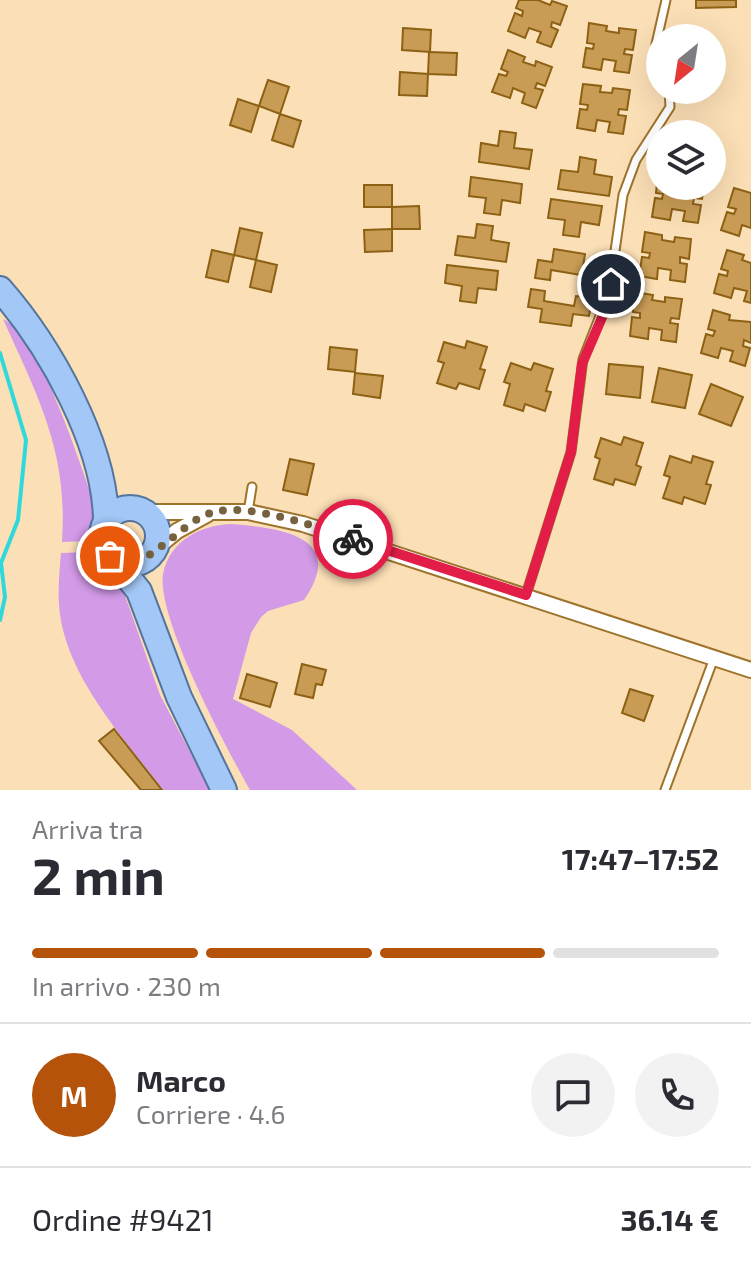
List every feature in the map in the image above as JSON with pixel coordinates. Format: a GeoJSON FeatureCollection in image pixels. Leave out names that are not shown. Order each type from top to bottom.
{"type":"FeatureCollection","features":[{"type":"Feature","properties":{"kind":"main road"},"geometry":{"type":"LineString","coordinates":[[0,289],[49,355],[74,407],[105,489],[106,520],[102,542],[139,591],[179,697],[224,790]]}},
{"type":"Feature","properties":{"kind":"main road"},"geometry":{"type":"LineString","coordinates":[[105,489],[140,510],[157,527],[153,552],[139,591]]}},
{"type":"Feature","properties":{"kind":"main road"},"geometry":{"type":"LineString","coordinates":[[106,520],[124,508],[140,510]]}},
{"type":"Feature","properties":{"kind":"main road"},"geometry":{"type":"LineString","coordinates":[[114,560],[136,564],[153,552]]}},
{"type":"Feature","properties":{"kind":"street"},"geometry":{"type":"LineString","coordinates":[[140,510],[248,512],[346,536],[751,670]]}},
{"type":"Feature","properties":{"kind":"street"},"geometry":{"type":"LineString","coordinates":[[153,552],[177,531],[212,512]]}},
{"type":"Feature","properties":{"kind":"lane"},"geometry":{"type":"LineString","coordinates":[[661,24],[666,0]]}},
{"type":"Feature","properties":{"kind":"lane"},"geometry":{"type":"LineString","coordinates":[[526,595],[571,452],[582,364],[609,293],[623,195],[639,154],[670,104]]}},
{"type":"Feature","properties":{"kind":"lane"},"geometry":{"type":"LineString","coordinates":[[248,512],[252,487]]}},
{"type":"Feature","properties":{"kind":"lane"},"geometry":{"type":"LineString","coordinates":[[665,790],[714,658]]}},
{"type":"Feature","properties":{"kind":"shaded area"},"geometry":{"type":"Polygon","coordinates":[[[3,319],[18,332],[33,353],[74,445],[101,524],[89,541],[62,542],[63,510],[55,453],[39,401],[3,319]]]}},
{"type":"Feature","properties":{"kind":"shaded area"},"geometry":{"type":"Polygon","coordinates":[[[232,524],[287,533],[313,549],[318,562],[316,579],[304,600],[268,611],[251,633],[233,699],[292,730],[357,790],[250,790],[195,683],[170,620],[163,574],[172,552],[188,537],[209,527],[232,524]]]}},
{"type":"Feature","properties":{"kind":"shaded area"},"geometry":{"type":"Polygon","coordinates":[[[90,552],[100,576],[122,587],[160,695],[210,790],[163,790],[103,711],[77,667],[61,621],[61,553],[90,552]]]}},
{"type":"Feature","properties":{"kind":"building"},"geometry":{"type":"Polygon","coordinates":[[[519,0],[538,0],[550,5],[552,1],[567,6],[560,25],[552,22],[551,27],[558,30],[551,47],[537,42],[541,32],[529,28],[525,38],[508,31],[515,13],[522,16],[523,11],[516,8],[519,0]]]}},
{"type":"Feature","properties":{"kind":"building"},"geometry":{"type":"Polygon","coordinates":[[[696,0],[736,0],[736,7],[696,8],[696,0]]]}},
{"type":"Feature","properties":{"kind":"building"},"geometry":{"type":"Polygon","coordinates":[[[589,23],[607,26],[606,31],[619,33],[619,28],[636,30],[633,50],[625,49],[624,54],[632,55],[629,73],[614,71],[616,61],[603,59],[601,70],[583,67],[586,48],[593,49],[594,44],[587,43],[589,23]]]}},
{"type":"Feature","properties":{"kind":"building"},"geometry":{"type":"Polygon","coordinates":[[[403,28],[431,30],[430,52],[402,50],[403,28]]]}},
{"type":"Feature","properties":{"kind":"building"},"geometry":{"type":"Polygon","coordinates":[[[508,50],[525,57],[523,62],[535,66],[536,61],[552,67],[545,86],[537,83],[535,88],[543,90],[536,108],[522,103],[525,93],[513,88],[510,98],[492,92],[499,74],[506,76],[508,72],[501,69],[508,50]]]}},
{"type":"Feature","properties":{"kind":"building"},"geometry":{"type":"Polygon","coordinates":[[[429,52],[457,53],[456,75],[428,74],[429,52]]]}},
{"type":"Feature","properties":{"kind":"building"},"geometry":{"type":"Polygon","coordinates":[[[400,72],[428,74],[427,96],[399,95],[400,72]]]}},
{"type":"Feature","properties":{"kind":"building"},"geometry":{"type":"Polygon","coordinates":[[[268,80],[289,87],[280,114],[259,106],[268,80]]]}},
{"type":"Feature","properties":{"kind":"building"},"geometry":{"type":"Polygon","coordinates":[[[583,84],[601,86],[600,92],[612,93],[613,88],[630,90],[627,110],[619,109],[618,115],[626,116],[623,134],[608,132],[610,122],[597,120],[595,131],[577,128],[580,109],[587,110],[588,105],[580,104],[583,84]]]}},
{"type":"Feature","properties":{"kind":"building"},"geometry":{"type":"Polygon","coordinates":[[[238,99],[259,106],[251,132],[230,125],[238,99]]]}},
{"type":"Feature","properties":{"kind":"building"},"geometry":{"type":"Polygon","coordinates":[[[280,114],[301,121],[293,147],[272,140],[280,114]]]}},
{"type":"Feature","properties":{"kind":"building"},"geometry":{"type":"Polygon","coordinates":[[[500,131],[516,133],[514,148],[532,150],[529,169],[479,162],[481,143],[498,146],[500,131]]]}},
{"type":"Feature","properties":{"kind":"building"},"geometry":{"type":"Polygon","coordinates":[[[580,157],[596,160],[594,174],[612,177],[609,196],[558,189],[561,170],[578,172],[580,157]]]}},
{"type":"Feature","properties":{"kind":"building"},"geometry":{"type":"Polygon","coordinates":[[[471,177],[522,184],[520,203],[502,200],[500,215],[484,213],[486,198],[469,196],[471,177]]]}},
{"type":"Feature","properties":{"kind":"building"},"geometry":{"type":"Polygon","coordinates":[[[364,185],[392,185],[392,207],[364,207],[364,185]]]}},
{"type":"Feature","properties":{"kind":"building"},"geometry":{"type":"Polygon","coordinates":[[[734,188],[751,193],[751,228],[742,225],[739,236],[721,230],[727,212],[734,214],[736,209],[728,207],[734,188]]]}},
{"type":"Feature","properties":{"kind":"building"},"geometry":{"type":"Polygon","coordinates":[[[551,199],[602,206],[599,225],[581,222],[579,237],[563,235],[565,220],[548,218],[551,199]]]}},
{"type":"Feature","properties":{"kind":"building"},"geometry":{"type":"Polygon","coordinates":[[[655,200],[694,200],[693,204],[701,205],[698,223],[683,221],[685,211],[672,209],[670,220],[652,217],[655,200]]]}},
{"type":"Feature","properties":{"kind":"building"},"geometry":{"type":"Polygon","coordinates":[[[419,206],[420,229],[392,229],[392,207],[419,206]]]}},
{"type":"Feature","properties":{"kind":"building"},"geometry":{"type":"Polygon","coordinates":[[[477,224],[493,226],[491,240],[509,243],[506,262],[455,255],[458,236],[475,238],[477,224]]]}},
{"type":"Feature","properties":{"kind":"building"},"geometry":{"type":"Polygon","coordinates":[[[240,228],[262,233],[256,260],[234,255],[240,228]]]}},
{"type":"Feature","properties":{"kind":"building"},"geometry":{"type":"Polygon","coordinates":[[[392,229],[392,251],[365,252],[364,230],[392,229]]]}},
{"type":"Feature","properties":{"kind":"building"},"geometry":{"type":"Polygon","coordinates":[[[645,232],[662,235],[662,240],[674,242],[675,237],[691,239],[689,259],[680,257],[680,263],[687,264],[685,282],[670,280],[671,270],[658,268],[657,279],[639,276],[642,257],[649,258],[650,253],[642,252],[645,232]]]}},
{"type":"Feature","properties":{"kind":"building"},"geometry":{"type":"Polygon","coordinates":[[[554,249],[585,254],[583,267],[599,269],[597,287],[580,285],[581,275],[551,270],[550,280],[535,278],[538,260],[552,262],[554,249]]]}},
{"type":"Feature","properties":{"kind":"building"},"geometry":{"type":"Polygon","coordinates":[[[212,250],[234,255],[228,282],[206,277],[212,250]]]}},
{"type":"Feature","properties":{"kind":"building"},"geometry":{"type":"Polygon","coordinates":[[[727,250],[744,255],[742,260],[751,263],[751,303],[744,301],[747,291],[734,288],[731,298],[714,293],[719,274],[727,276],[728,271],[721,269],[727,250]]]}},
{"type":"Feature","properties":{"kind":"building"},"geometry":{"type":"Polygon","coordinates":[[[256,260],[277,265],[271,292],[250,287],[256,260]]]}},
{"type":"Feature","properties":{"kind":"building"},"geometry":{"type":"Polygon","coordinates":[[[447,265],[498,271],[496,290],[478,288],[476,303],[460,301],[462,286],[445,283],[447,265]]]}},
{"type":"Feature","properties":{"kind":"building"},"geometry":{"type":"Polygon","coordinates":[[[531,289],[545,291],[544,301],[574,306],[576,296],[592,298],[589,316],[573,314],[571,326],[540,322],[542,309],[528,307],[531,289]]]}},
{"type":"Feature","properties":{"kind":"building"},"geometry":{"type":"Polygon","coordinates":[[[635,292],[653,295],[652,300],[665,302],[665,297],[682,299],[679,319],[671,318],[670,323],[678,324],[676,342],[661,340],[662,330],[649,328],[648,339],[630,336],[632,317],[640,318],[640,313],[633,312],[635,292]]]}},
{"type":"Feature","properties":{"kind":"building"},"geometry":{"type":"Polygon","coordinates":[[[713,310],[730,315],[729,320],[751,322],[751,343],[744,340],[743,346],[750,348],[745,366],[730,361],[733,351],[721,348],[718,358],[701,353],[706,334],[713,336],[715,331],[708,329],[713,310]]]}},
{"type":"Feature","properties":{"kind":"building"},"geometry":{"type":"Polygon","coordinates":[[[467,341],[487,347],[480,369],[485,370],[479,389],[459,383],[456,389],[437,383],[444,363],[438,361],[444,342],[465,348],[467,341]]]}},
{"type":"Feature","properties":{"kind":"building"},"geometry":{"type":"Polygon","coordinates":[[[330,347],[357,350],[355,372],[328,369],[330,347]]]}},
{"type":"Feature","properties":{"kind":"building"},"geometry":{"type":"Polygon","coordinates":[[[511,363],[531,370],[534,363],[553,369],[546,391],[551,392],[545,411],[525,404],[523,411],[504,405],[510,384],[504,382],[511,363]]]}},
{"type":"Feature","properties":{"kind":"building"},"geometry":{"type":"Polygon","coordinates":[[[609,364],[643,367],[640,398],[606,394],[609,364]]]}},
{"type":"Feature","properties":{"kind":"building"},"geometry":{"type":"Polygon","coordinates":[[[659,368],[692,375],[685,408],[652,402],[659,368]]]}},
{"type":"Feature","properties":{"kind":"building"},"geometry":{"type":"Polygon","coordinates":[[[355,373],[383,376],[380,398],[353,394],[355,373]]]}},
{"type":"Feature","properties":{"kind":"building"},"geometry":{"type":"Polygon","coordinates":[[[711,384],[743,397],[731,426],[699,414],[711,384]]]}},
{"type":"Feature","properties":{"kind":"building"},"geometry":{"type":"Polygon","coordinates":[[[624,437],[643,443],[636,465],[641,467],[635,485],[615,479],[613,485],[594,479],[600,459],[595,457],[601,438],[621,445],[624,437]]]}},
{"type":"Feature","properties":{"kind":"building"},"geometry":{"type":"Polygon","coordinates":[[[670,456],[691,463],[693,456],[713,462],[706,484],[711,485],[705,504],[684,497],[682,504],[663,498],[670,477],[664,475],[670,456]]]}},
{"type":"Feature","properties":{"kind":"building"},"geometry":{"type":"Polygon","coordinates":[[[290,459],[314,464],[307,495],[283,490],[290,459]]]}},
{"type":"Feature","properties":{"kind":"building"},"geometry":{"type":"Polygon","coordinates":[[[302,664],[326,670],[322,685],[316,684],[313,698],[295,694],[302,664]]]}},
{"type":"Feature","properties":{"kind":"building"},"geometry":{"type":"Polygon","coordinates":[[[247,674],[277,683],[270,707],[240,698],[247,674]]]}},
{"type":"Feature","properties":{"kind":"building"},"geometry":{"type":"Polygon","coordinates":[[[630,689],[653,696],[644,721],[622,713],[630,689]]]}},
{"type":"Feature","properties":{"kind":"building"},"geometry":{"type":"Polygon","coordinates":[[[114,729],[162,790],[141,790],[99,741],[114,729]]]}},
{"type":"Feature","properties":{"kind":"waterway"},"geometry":{"type":"LineString","coordinates":[[0,353],[26,440],[18,520],[1,563],[5,597],[0,620]]}},
{"type":"Feature","properties":{"kind":"way so far"},"geometry":{"type":"LineString","coordinates":[[110,556],[125,564],[136,564],[147,559],[177,531],[212,512],[226,511],[254,513],[353,539]]}},
{"type":"Feature","properties":{"kind":"route"},"geometry":{"type":"LineString","coordinates":[[353,539],[526,595],[571,452],[582,364],[603,315],[611,284]]}}]}
